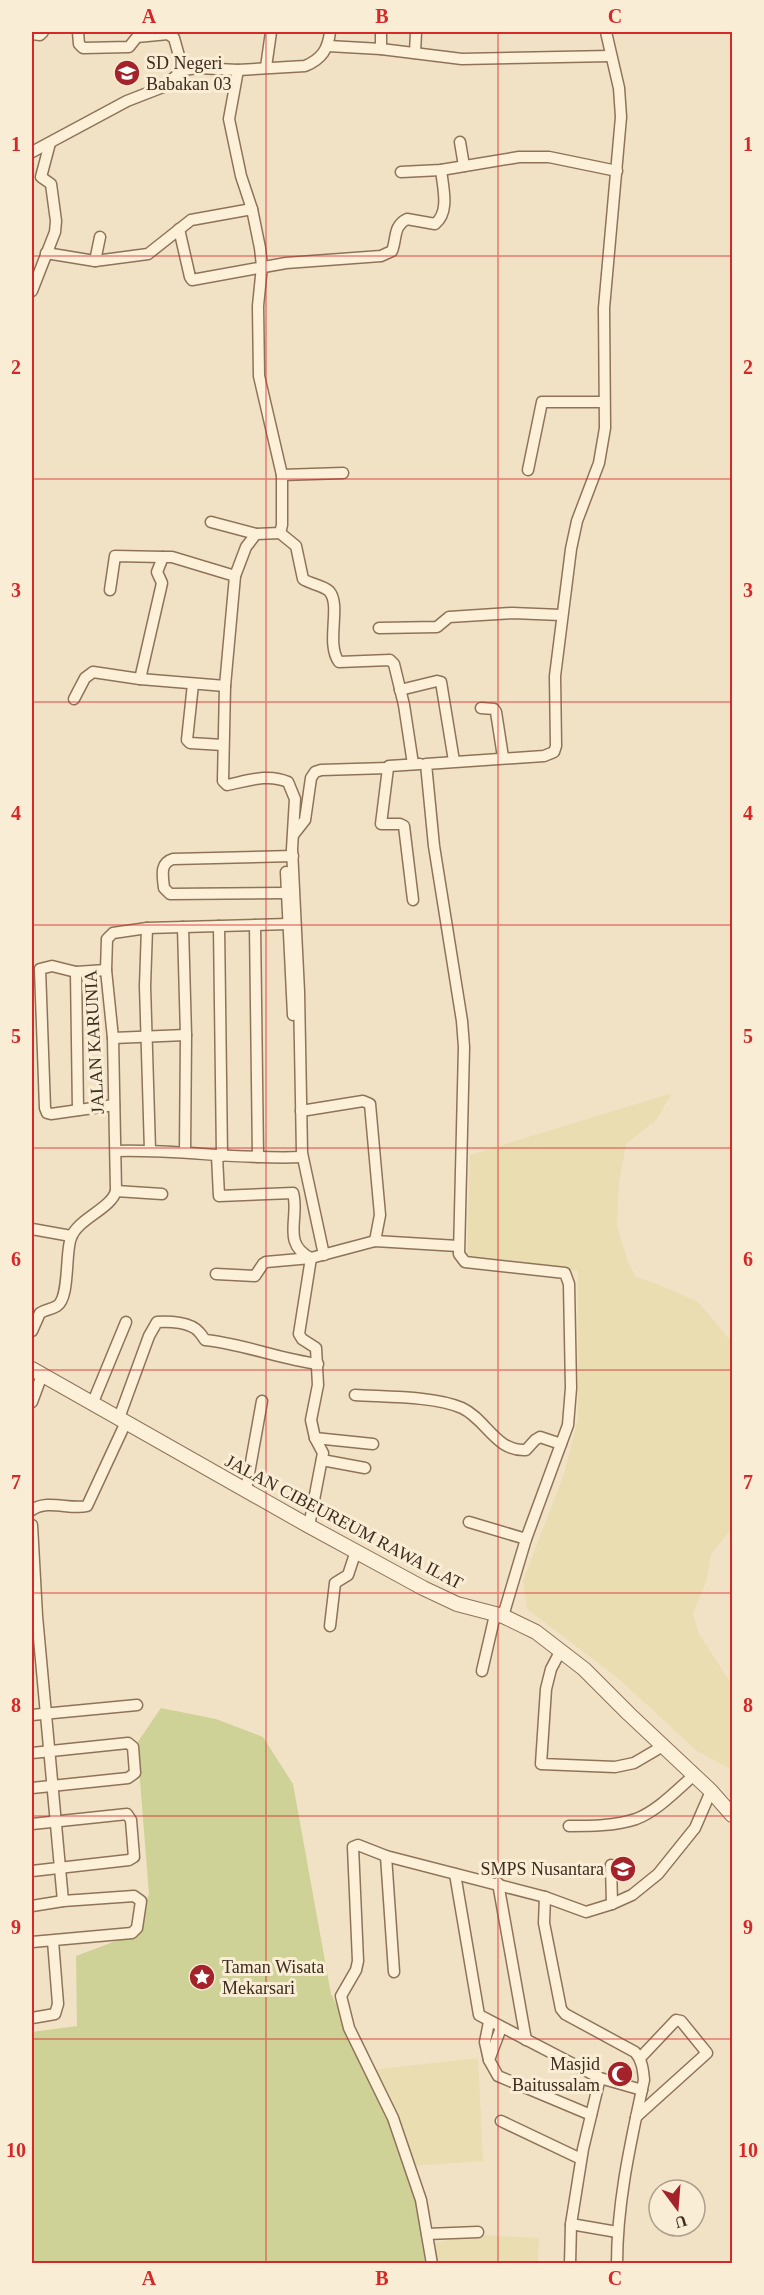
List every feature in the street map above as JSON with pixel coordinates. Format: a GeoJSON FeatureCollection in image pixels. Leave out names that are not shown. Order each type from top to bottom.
{"type":"FeatureCollection","features":[{"type":"Feature","properties":{"kind":"street"},"geometry":{"type":"LineString","coordinates":[[32,33],[40,35],[43,32]]}},
{"type":"Feature","properties":{"kind":"street"},"geometry":{"type":"LineString","coordinates":[[78,32],[79,44],[83,48],[129,47],[137,37],[152,33],[172,36],[183,70]]}},
{"type":"Feature","properties":{"kind":"street"},"geometry":{"type":"LineString","coordinates":[[266,68],[271,32]]}},
{"type":"Feature","properties":{"kind":"street"},"geometry":{"type":"LineString","coordinates":[[32,152],[127,101],[163,87],[183,70],[198,68],[238,70],[305,66],[315,62],[328,46],[330,32]]}},
{"type":"Feature","properties":{"kind":"street"},"geometry":{"type":"LineString","coordinates":[[381,32],[381,49]]}},
{"type":"Feature","properties":{"kind":"street"},"geometry":{"type":"LineString","coordinates":[[415,52],[416,32]]}},
{"type":"Feature","properties":{"kind":"street"},"geometry":{"type":"LineString","coordinates":[[294,834],[305,820],[311,778],[315,772],[321,770],[388,768],[389,766],[413,764],[548,755],[554,752],[556,746],[555,676],[561,615],[577,521],[599,463],[604,428],[604,308],[621,104],[606,32]]}},
{"type":"Feature","properties":{"kind":"street"},"geometry":{"type":"LineString","coordinates":[[328,46],[415,52],[462,59],[611,56]]}},
{"type":"Feature","properties":{"kind":"street"},"geometry":{"type":"LineString","coordinates":[[238,70],[229,119],[252,209],[262,266],[258,306],[259,376],[282,475],[283,517],[280,533]]}},
{"type":"Feature","properties":{"kind":"street"},"geometry":{"type":"LineString","coordinates":[[460,142],[464,166]]}},
{"type":"Feature","properties":{"kind":"street"},"geometry":{"type":"LineString","coordinates":[[32,291],[55,232],[56,220],[51,184],[41,177],[50,143]]}},
{"type":"Feature","properties":{"kind":"street"},"geometry":{"type":"LineString","coordinates":[[401,172],[441,170],[519,157],[549,157],[617,171]]}},
{"type":"Feature","properties":{"kind":"street"},"geometry":{"type":"LineString","coordinates":[[179,229],[192,280],[262,266],[381,256],[388,254],[394,244],[397,226],[407,219],[435,224],[441,219],[444,210],[441,170]]}},
{"type":"Feature","properties":{"kind":"street"},"geometry":{"type":"LineString","coordinates":[[46,253],[95,261],[148,254],[191,220],[252,209]]}},
{"type":"Feature","properties":{"kind":"street"},"geometry":{"type":"LineString","coordinates":[[95,261],[100,237]]}},
{"type":"Feature","properties":{"kind":"street"},"geometry":{"type":"LineString","coordinates":[[528,470],[542,402],[603,402]]}},
{"type":"Feature","properties":{"kind":"street"},"geometry":{"type":"LineString","coordinates":[[282,475],[344,473]]}},
{"type":"Feature","properties":{"kind":"street"},"geometry":{"type":"LineString","coordinates":[[211,522],[256,534],[280,533],[296,546],[303,579],[326,589],[332,597],[335,658],[339,662],[390,660],[394,664],[413,764]]}},
{"type":"Feature","properties":{"kind":"street"},"geometry":{"type":"LineString","coordinates":[[256,534],[246,547],[235,576],[230,652],[225,687],[223,781],[227,785],[267,777],[281,779],[290,786],[295,799],[294,834],[289,856],[286,892],[298,1157],[324,1255]]}},
{"type":"Feature","properties":{"kind":"street"},"geometry":{"type":"LineString","coordinates":[[110,590],[115,556],[172,557],[235,576]]}},
{"type":"Feature","properties":{"kind":"street"},"geometry":{"type":"LineString","coordinates":[[140,679],[162,583],[157,572],[163,557]]}},
{"type":"Feature","properties":{"kind":"street"},"geometry":{"type":"LineString","coordinates":[[379,628],[437,627],[449,617],[501,613],[561,615]]}},
{"type":"Feature","properties":{"kind":"street"},"geometry":{"type":"LineString","coordinates":[[74,699],[85,678],[93,672],[225,687]]}},
{"type":"Feature","properties":{"kind":"street"},"geometry":{"type":"LineString","coordinates":[[400,690],[441,682],[454,761]]}},
{"type":"Feature","properties":{"kind":"street"},"geometry":{"type":"LineString","coordinates":[[193,684],[187,740],[223,745]]}},
{"type":"Feature","properties":{"kind":"street"},"geometry":{"type":"LineString","coordinates":[[481,708],[494,709],[496,712],[503,757]]}},
{"type":"Feature","properties":{"kind":"street"},"geometry":{"type":"LineString","coordinates":[[426,764],[434,846],[462,1021],[464,1047],[458,1246],[460,1256],[465,1262],[522,1267],[565,1273],[567,1276],[571,1403],[568,1425],[499,1616],[482,1671]]}},
{"type":"Feature","properties":{"kind":"street"},"geometry":{"type":"LineString","coordinates":[[388,768],[381,824],[404,826],[412,900]]}},
{"type":"Feature","properties":{"kind":"street"},"geometry":{"type":"LineString","coordinates":[[286,892],[170,894],[164,885],[163,866],[166,861],[173,859],[254,855],[289,856]]}},
{"type":"Feature","properties":{"kind":"street"},"geometry":{"type":"LineString","coordinates":[[289,856],[300,992],[301,1111],[298,1157]]}},
{"type":"Feature","properties":{"kind":"street"},"geometry":{"type":"LineString","coordinates":[[150,1150],[147,928],[288,924]]}},
{"type":"Feature","properties":{"kind":"street"},"geometry":{"type":"LineString","coordinates":[[255,925],[258,1157]]}},
{"type":"Feature","properties":{"kind":"street"},"geometry":{"type":"LineString","coordinates":[[219,926],[219,1196],[293,1193],[293,1236],[299,1250],[311,1258]]}},
{"type":"Feature","properties":{"kind":"street"},"geometry":{"type":"LineString","coordinates":[[183,927],[186,1035],[185,1152]]}},
{"type":"Feature","properties":{"kind":"street","name":"JALAN KARUNIA"},"geometry":{"type":"LineString","coordinates":[[116,1191],[112,1038],[106,970],[107,939],[113,933],[147,928]]}},
{"type":"Feature","properties":{"kind":"street"},"geometry":{"type":"LineString","coordinates":[[106,970],[76,972],[52,966],[40,969],[45,1111],[51,1114],[114,1105]]}},
{"type":"Feature","properties":{"kind":"street"},"geometry":{"type":"LineString","coordinates":[[76,972],[78,1110]]}},
{"type":"Feature","properties":{"kind":"street"},"geometry":{"type":"LineString","coordinates":[[112,1038],[186,1035]]}},
{"type":"Feature","properties":{"kind":"street"},"geometry":{"type":"LineString","coordinates":[[301,1111],[363,1101],[370,1104],[380,1215],[375,1241]]}},
{"type":"Feature","properties":{"kind":"street"},"geometry":{"type":"LineString","coordinates":[[116,1151],[150,1150],[219,1156],[298,1157]]}},
{"type":"Feature","properties":{"kind":"street"},"geometry":{"type":"LineString","coordinates":[[32,1330],[40,1312],[57,1307],[63,1297],[71,1236],[114,1197],[116,1191],[162,1194]]}},
{"type":"Feature","properties":{"kind":"street"},"geometry":{"type":"LineString","coordinates":[[32,1230],[71,1236]]}},
{"type":"Feature","properties":{"kind":"street"},"geometry":{"type":"LineString","coordinates":[[216,1274],[255,1276],[262,1264],[266,1262],[311,1258],[375,1241],[458,1246]]}},
{"type":"Feature","properties":{"kind":"street"},"geometry":{"type":"LineString","coordinates":[[309,1526],[323,1450],[315,1438],[310,1420],[316,1401],[318,1364],[316,1346],[304,1341],[300,1334],[311,1258]]}},
{"type":"Feature","properties":{"kind":"street"},"geometry":{"type":"LineString","coordinates":[[32,1510],[44,1505],[87,1506],[123,1420],[149,1336],[157,1322],[171,1321],[184,1324],[198,1330],[205,1340],[249,1347],[287,1360],[318,1364]]}},
{"type":"Feature","properties":{"kind":"street"},"geometry":{"type":"LineString","coordinates":[[93,1402],[126,1322]]}},
{"type":"Feature","properties":{"kind":"street"},"geometry":{"type":"LineString","coordinates":[[32,1402],[37,1372]]}},
{"type":"Feature","properties":{"kind":"street","name":"JALAN CIBEUREUM RAWA ILAT"},"geometry":{"type":"LineString","coordinates":[[37,1372],[309,1526],[457,1604],[499,1616],[536,1632],[584,1669],[711,1791],[732,1815]]}},
{"type":"Feature","properties":{"kind":"street"},"geometry":{"type":"LineString","coordinates":[[355,1395],[444,1402],[454,1405],[473,1414],[497,1442],[520,1451],[526,1450],[540,1437],[561,1444]]}},
{"type":"Feature","properties":{"kind":"street"},"geometry":{"type":"LineString","coordinates":[[246,1490],[262,1401]]}},
{"type":"Feature","properties":{"kind":"street"},"geometry":{"type":"LineString","coordinates":[[315,1438],[373,1444]]}},
{"type":"Feature","properties":{"kind":"street"},"geometry":{"type":"LineString","coordinates":[[322,1460],[365,1468]]}},
{"type":"Feature","properties":{"kind":"street"},"geometry":{"type":"LineString","coordinates":[[469,1522],[526,1539]]}},
{"type":"Feature","properties":{"kind":"street"},"geometry":{"type":"LineString","coordinates":[[32,1525],[34,1616],[46,1714],[63,1901]]}},
{"type":"Feature","properties":{"kind":"street"},"geometry":{"type":"LineString","coordinates":[[330,1626],[335,1583],[348,1575],[356,1551]]}},
{"type":"Feature","properties":{"kind":"street"},"geometry":{"type":"LineString","coordinates":[[561,1650],[551,1669],[546,1689],[541,1764],[615,1767],[634,1763],[663,1746]]}},
{"type":"Feature","properties":{"kind":"street"},"geometry":{"type":"LineString","coordinates":[[32,1715],[137,1705]]}},
{"type":"Feature","properties":{"kind":"street"},"geometry":{"type":"LineString","coordinates":[[32,1753],[128,1743],[133,1747],[135,1765],[135,1773],[128,1778],[32,1788]]}},
{"type":"Feature","properties":{"kind":"street"},"geometry":{"type":"LineString","coordinates":[[569,1826],[588,1826],[637,1818],[668,1799],[693,1776]]}},
{"type":"Feature","properties":{"kind":"street"},"geometry":{"type":"LineString","coordinates":[[432,2264],[421,2200],[393,2118],[349,2028],[341,1996],[356,1970],[358,1961],[353,1847],[358,1845],[386,1856],[455,1875],[498,1883],[585,1912],[612,1904],[637,1892],[658,1874],[693,1832],[711,1791]]}},
{"type":"Feature","properties":{"kind":"street"},"geometry":{"type":"LineString","coordinates":[[32,1824],[127,1814],[131,1820],[134,1848],[133,1860],[32,1871]]}},
{"type":"Feature","properties":{"kind":"street"},"geometry":{"type":"LineString","coordinates":[[386,1856],[393,1972]]}},
{"type":"Feature","properties":{"kind":"street"},"geometry":{"type":"LineString","coordinates":[[611,1865],[612,1904]]}},
{"type":"Feature","properties":{"kind":"street"},"geometry":{"type":"LineString","coordinates":[[455,1875],[478,2011],[482,2018],[600,2078],[642,2090]]}},
{"type":"Feature","properties":{"kind":"street"},"geometry":{"type":"LineString","coordinates":[[498,1883],[526,2040]]}},
{"type":"Feature","properties":{"kind":"street"},"geometry":{"type":"LineString","coordinates":[[32,1906],[63,1901],[136,1896],[141,1901],[137,1928],[132,1933],[32,1942]]}},
{"type":"Feature","properties":{"kind":"street"},"geometry":{"type":"LineString","coordinates":[[545,1897],[544,1923],[561,2009],[565,2014],[635,2052],[640,2058],[644,2080],[624,2176],[617,2232],[617,2264]]}},
{"type":"Feature","properties":{"kind":"street"},"geometry":{"type":"LineString","coordinates":[[32,2018],[55,2014],[58,2004],[53,1941]]}},
{"type":"Feature","properties":{"kind":"street"},"geometry":{"type":"LineString","coordinates":[[636,2117],[705,2055],[706,2051],[681,2021],[676,2020],[640,2058]]}},
{"type":"Feature","properties":{"kind":"street"},"geometry":{"type":"LineString","coordinates":[[489,2022],[485,2042],[489,2061],[498,2076],[591,2115]]}},
{"type":"Feature","properties":{"kind":"street"},"geometry":{"type":"LineString","coordinates":[[489,2061],[501,2028]]}},
{"type":"Feature","properties":{"kind":"street"},"geometry":{"type":"LineString","coordinates":[[570,2264],[571,2224],[581,2159],[600,2078]]}},
{"type":"Feature","properties":{"kind":"street"},"geometry":{"type":"LineString","coordinates":[[501,2121],[581,2159]]}},
{"type":"Feature","properties":{"kind":"street"},"geometry":{"type":"LineString","coordinates":[[571,2224],[617,2232]]}},
{"type":"Feature","properties":{"kind":"street"},"geometry":{"type":"LineString","coordinates":[[427,2234],[478,2232]]}},
{"type":"Feature","properties":{"kind":"shaded area"},"geometry":{"type":"Polygon","coordinates":[[[672,1093],[656,1120],[626,1144],[619,1183],[617,1227],[628,1262],[636,1277],[698,1302],[732,1342],[732,1528],[711,1554],[706,1582],[693,1613],[699,1634],[732,1685],[732,1770],[697,1751],[619,1679],[527,1609],[523,1581],[564,1474],[578,1419],[578,1271],[467,1260],[470,1155],[672,1093]]]}},
{"type":"Feature","properties":{"kind":"shaded area"},"geometry":{"type":"Polygon","coordinates":[[[478,2058],[483,2161],[413,2166],[410,2149],[370,2070],[478,2058]]]}},
{"type":"Feature","properties":{"kind":"shaded area"},"geometry":{"type":"Polygon","coordinates":[[[484,2235],[539,2238],[538,2263],[425,2263],[424,2244],[484,2235]]]}},
{"type":"Feature","properties":{"kind":"green space","name":"Taman Wisata Mekarsari"},"geometry":{"type":"Polygon","coordinates":[[[161,1708],[216,1719],[263,1737],[293,1784],[331,1994],[410,2149],[425,2263],[32,2263],[32,2032],[77,2026],[76,1956],[137,1933],[149,1894],[137,1743],[161,1708]]]}},
{"type":"Feature","properties":{"kind":"place","name":"SD Negeri Babakan 03"},"geometry":{"type":"Point","coordinates":[127,73]}},
{"type":"Feature","properties":{"kind":"place","name":"SMPS Nusantara"},"geometry":{"type":"Point","coordinates":[623,1869]}},
{"type":"Feature","properties":{"kind":"place","name":"Taman Wisata Mekarsari"},"geometry":{"type":"Point","coordinates":[202,1977]}},
{"type":"Feature","properties":{"kind":"place","name":"Masjid Baitussalam"},"geometry":{"type":"Point","coordinates":[620,2074]}}]}
